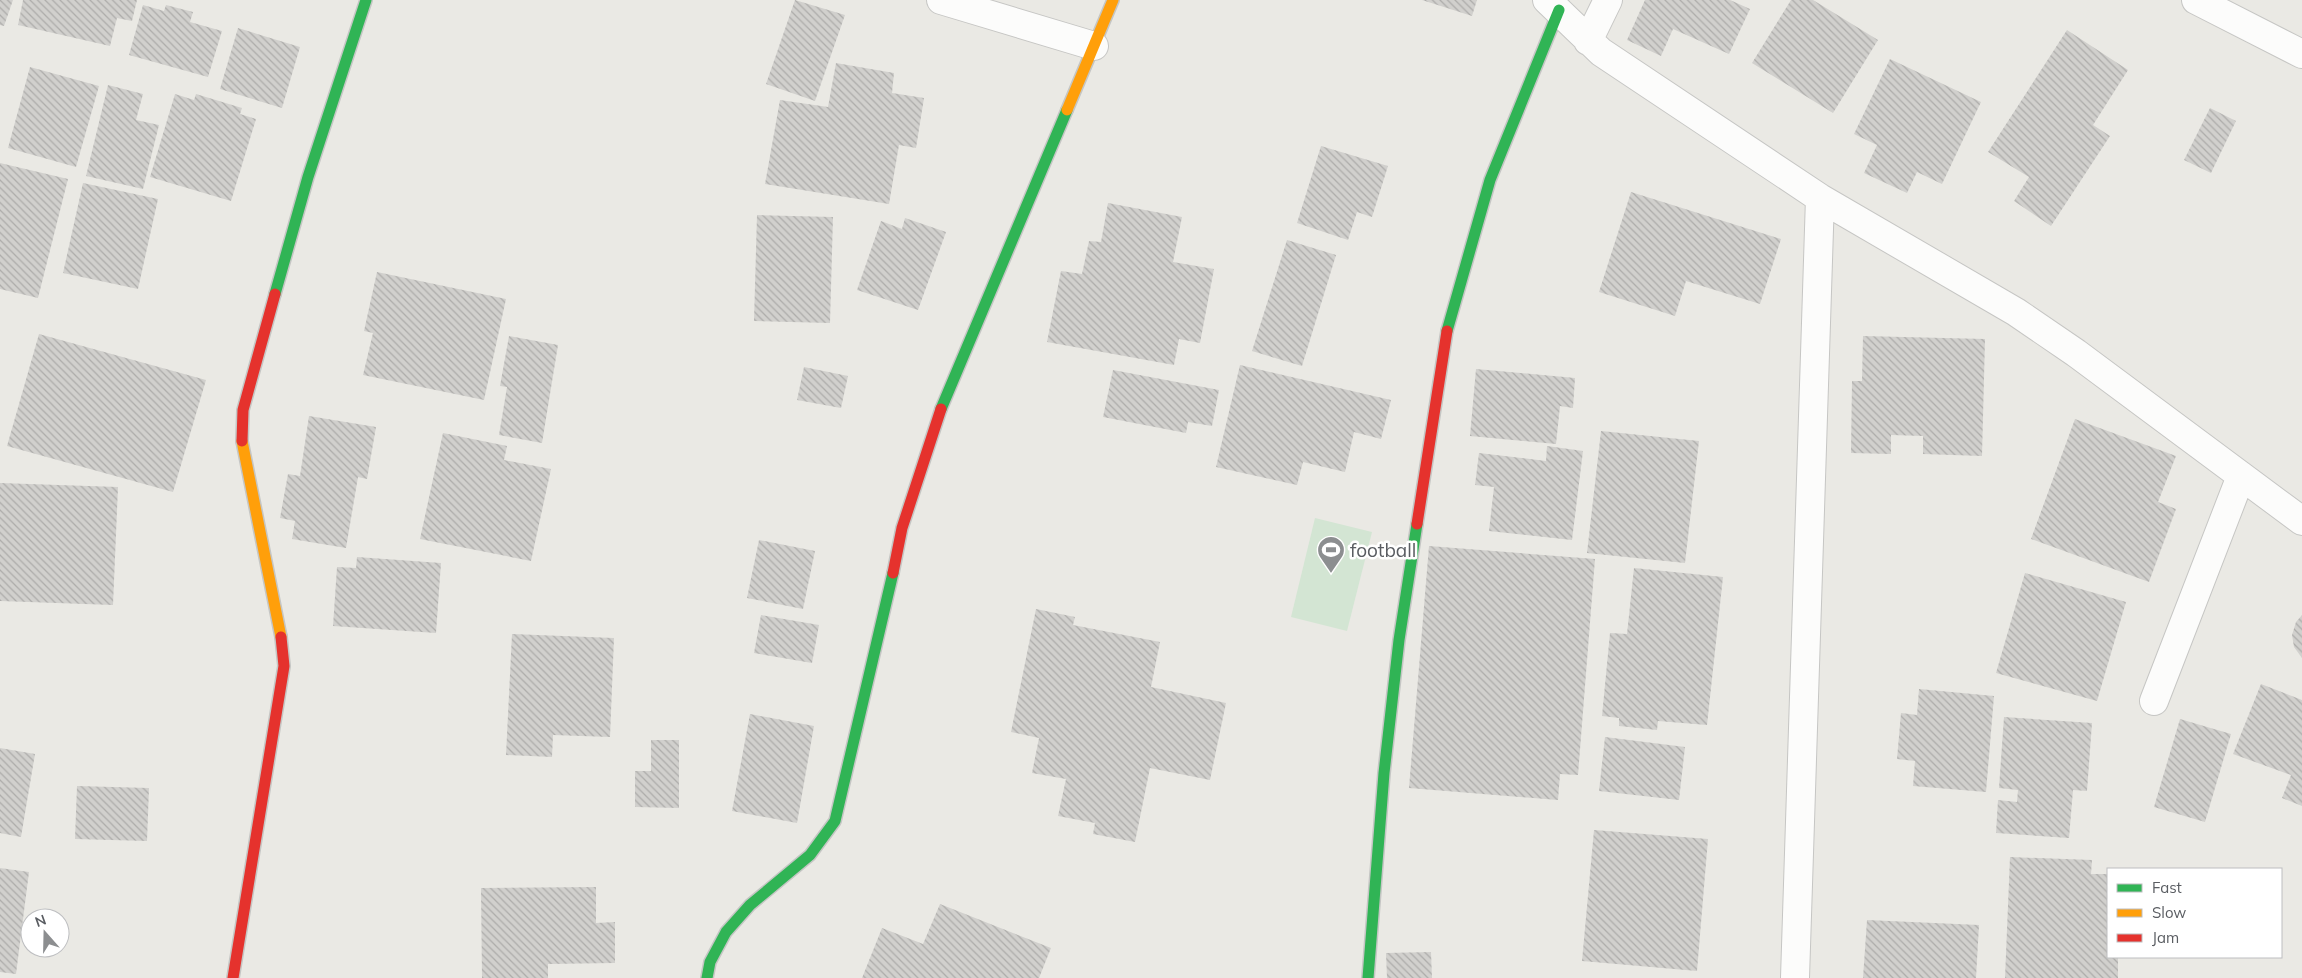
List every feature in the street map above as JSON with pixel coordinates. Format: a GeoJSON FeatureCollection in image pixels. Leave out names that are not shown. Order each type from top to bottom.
{"type":"FeatureCollection","features":[{"type":"Feature","properties":{"kind":"street"},"geometry":{"type":"LineString","coordinates":[[233,978],[284,666],[280,626],[242,447],[243,410],[308,177],[366,0]]}},
{"type":"Feature","properties":{"kind":"street"},"geometry":{"type":"LineString","coordinates":[[941,0],[1094,46]]}},
{"type":"Feature","properties":{"kind":"street"},"geometry":{"type":"LineString","coordinates":[[707,978],[708,964],[721,939],[738,919],[809,856],[827,836],[835,821],[886,606],[902,528],[939,415],[1113,0]]}},
{"type":"Feature","properties":{"kind":"street"},"geometry":{"type":"LineString","coordinates":[[1588,40],[1608,0]]}},
{"type":"Feature","properties":{"kind":"street"},"geometry":{"type":"LineString","coordinates":[[2196,0],[2302,54]]}},
{"type":"Feature","properties":{"kind":"street"},"geometry":{"type":"LineString","coordinates":[[1368,978],[1384,773],[1399,640],[1448,332],[1457,291],[1490,180],[1553,5],[1601,52],[1820,198],[2016,312],[2076,353],[2302,521]]}},
{"type":"Feature","properties":{"kind":"street"},"geometry":{"type":"LineString","coordinates":[[1795,978],[1820,198]]}},
{"type":"Feature","properties":{"kind":"street"},"geometry":{"type":"LineString","coordinates":[[2154,701],[2241,476]]}},
{"type":"Feature","properties":{"kind":"green space","name":"football"},"geometry":{"type":"Polygon","coordinates":[[[1315,518],[1372,532],[1347,631],[1291,617],[1315,518]]]}},
{"type":"Feature","properties":{"kind":"building"},"geometry":{"type":"Polygon","coordinates":[[[0,0],[13,0],[4,26],[0,25],[0,0]]]}},
{"type":"Feature","properties":{"kind":"building"},"geometry":{"type":"Polygon","coordinates":[[[23,0],[137,0],[132,21],[117,18],[110,46],[18,25],[23,0]]]}},
{"type":"Feature","properties":{"kind":"building"},"geometry":{"type":"Polygon","coordinates":[[[795,0],[845,15],[815,101],[766,84],[795,0]]]}},
{"type":"Feature","properties":{"kind":"building"},"geometry":{"type":"Polygon","coordinates":[[[1422,0],[1477,0],[1472,16],[1422,0]]]}},
{"type":"Feature","properties":{"kind":"building"},"geometry":{"type":"Polygon","coordinates":[[[1645,0],[1730,0],[1750,9],[1729,54],[1673,29],[1661,56],[1627,40],[1645,0]]]}},
{"type":"Feature","properties":{"kind":"building"},"geometry":{"type":"Polygon","coordinates":[[[1791,0],[1813,0],[1878,40],[1833,113],[1752,63],[1791,0]]]}},
{"type":"Feature","properties":{"kind":"building"},"geometry":{"type":"Polygon","coordinates":[[[143,5],[164,11],[166,5],[193,12],[190,22],[222,31],[208,77],[129,55],[143,5]]]}},
{"type":"Feature","properties":{"kind":"building"},"geometry":{"type":"Polygon","coordinates":[[[238,28],[300,47],[282,108],[220,89],[238,28]]]}},
{"type":"Feature","properties":{"kind":"building"},"geometry":{"type":"Polygon","coordinates":[[[2067,30],[2128,70],[2093,125],[2110,136],[2051,226],[2014,201],[2029,177],[1988,152],[2067,30]]]}},
{"type":"Feature","properties":{"kind":"building"},"geometry":{"type":"Polygon","coordinates":[[[1890,59],[1981,102],[1942,184],[1917,172],[1907,193],[1864,173],[1877,145],[1854,134],[1890,59]]]}},
{"type":"Feature","properties":{"kind":"building"},"geometry":{"type":"Polygon","coordinates":[[[836,63],[894,73],[892,93],[924,98],[916,148],[899,145],[889,204],[765,184],[780,100],[828,107],[836,63]]]}},
{"type":"Feature","properties":{"kind":"building"},"geometry":{"type":"Polygon","coordinates":[[[30,67],[99,86],[76,167],[8,148],[30,67]]]}},
{"type":"Feature","properties":{"kind":"building"},"geometry":{"type":"Polygon","coordinates":[[[108,85],[143,94],[136,120],[159,125],[143,189],[86,176],[108,85]]]}},
{"type":"Feature","properties":{"kind":"building"},"geometry":{"type":"Polygon","coordinates":[[[175,94],[194,100],[196,94],[242,108],[240,114],[256,119],[231,201],[150,177],[175,94]]]}},
{"type":"Feature","properties":{"kind":"building"},"geometry":{"type":"Polygon","coordinates":[[[2210,108],[2236,121],[2211,173],[2184,160],[2210,108]]]}},
{"type":"Feature","properties":{"kind":"building"},"geometry":{"type":"Polygon","coordinates":[[[1321,146],[1388,166],[1372,217],[1357,212],[1348,240],[1297,223],[1321,146]]]}},
{"type":"Feature","properties":{"kind":"building"},"geometry":{"type":"Polygon","coordinates":[[[0,163],[68,179],[38,298],[0,289],[0,163]]]}},
{"type":"Feature","properties":{"kind":"building"},"geometry":{"type":"Polygon","coordinates":[[[83,183],[158,199],[138,289],[63,273],[83,183]]]}},
{"type":"Feature","properties":{"kind":"building"},"geometry":{"type":"Polygon","coordinates":[[[1631,192],[1781,239],[1760,304],[1686,281],[1675,316],[1599,292],[1631,192]]]}},
{"type":"Feature","properties":{"kind":"building"},"geometry":{"type":"Polygon","coordinates":[[[1108,203],[1182,217],[1173,262],[1214,269],[1200,343],[1179,339],[1174,365],[1047,342],[1061,271],[1082,274],[1089,241],[1101,242],[1108,203]]]}},
{"type":"Feature","properties":{"kind":"building"},"geometry":{"type":"Polygon","coordinates":[[[757,215],[833,217],[830,323],[754,321],[757,215]]]}},
{"type":"Feature","properties":{"kind":"building"},"geometry":{"type":"Polygon","coordinates":[[[905,218],[946,232],[918,310],[857,290],[881,221],[902,229],[905,218]]]}},
{"type":"Feature","properties":{"kind":"building"},"geometry":{"type":"Polygon","coordinates":[[[1287,240],[1336,255],[1302,366],[1252,351],[1287,240]]]}},
{"type":"Feature","properties":{"kind":"building"},"geometry":{"type":"Polygon","coordinates":[[[377,272],[506,299],[484,400],[363,375],[373,333],[364,331],[377,272]]]}},
{"type":"Feature","properties":{"kind":"building"},"geometry":{"type":"Polygon","coordinates":[[[39,334],[206,380],[173,492],[7,446],[39,334]]]}},
{"type":"Feature","properties":{"kind":"building"},"geometry":{"type":"Polygon","coordinates":[[[509,336],[558,345],[542,443],[499,435],[507,387],[500,386],[509,336]]]}},
{"type":"Feature","properties":{"kind":"building"},"geometry":{"type":"Polygon","coordinates":[[[1863,336],[1985,339],[1982,456],[1923,454],[1923,436],[1891,435],[1891,454],[1851,453],[1852,381],[1862,381],[1863,336]]]}},
{"type":"Feature","properties":{"kind":"building"},"geometry":{"type":"Polygon","coordinates":[[[1240,365],[1391,400],[1381,439],[1354,432],[1345,472],[1303,462],[1297,485],[1216,467],[1240,365]]]}},
{"type":"Feature","properties":{"kind":"building"},"geometry":{"type":"Polygon","coordinates":[[[804,367],[848,376],[841,408],[797,400],[804,367]]]}},
{"type":"Feature","properties":{"kind":"building"},"geometry":{"type":"Polygon","coordinates":[[[1476,369],[1575,378],[1573,408],[1560,406],[1556,444],[1470,436],[1476,369]]]}},
{"type":"Feature","properties":{"kind":"building"},"geometry":{"type":"Polygon","coordinates":[[[1113,370],[1219,390],[1212,426],[1188,422],[1186,433],[1103,417],[1113,370]]]}},
{"type":"Feature","properties":{"kind":"building"},"geometry":{"type":"Polygon","coordinates":[[[309,416],[376,427],[367,479],[358,477],[346,548],[292,539],[295,521],[280,518],[288,474],[300,476],[309,416]]]}},
{"type":"Feature","properties":{"kind":"building"},"geometry":{"type":"Polygon","coordinates":[[[2075,419],[2176,456],[2158,502],[2176,509],[2149,582],[2031,539],[2075,419]]]}},
{"type":"Feature","properties":{"kind":"building"},"geometry":{"type":"Polygon","coordinates":[[[1601,431],[1699,441],[1685,563],[1587,553],[1601,431]]]}},
{"type":"Feature","properties":{"kind":"building"},"geometry":{"type":"Polygon","coordinates":[[[443,433],[507,446],[504,460],[551,469],[531,561],[420,539],[443,433]]]}},
{"type":"Feature","properties":{"kind":"building"},"geometry":{"type":"Polygon","coordinates":[[[1547,446],[1583,451],[1572,540],[1489,531],[1494,487],[1475,485],[1479,453],[1546,461],[1547,446]]]}},
{"type":"Feature","properties":{"kind":"building"},"geometry":{"type":"Polygon","coordinates":[[[0,483],[118,487],[113,605],[0,601],[0,483]]]}},
{"type":"Feature","properties":{"kind":"building"},"geometry":{"type":"Polygon","coordinates":[[[759,540],[815,551],[803,609],[747,598],[759,540]]]}},
{"type":"Feature","properties":{"kind":"building"},"geometry":{"type":"Polygon","coordinates":[[[1429,546],[1595,559],[1578,775],[1560,774],[1558,800],[1409,788],[1429,546]]]}},
{"type":"Feature","properties":{"kind":"building"},"geometry":{"type":"Polygon","coordinates":[[[357,557],[441,563],[436,633],[333,626],[337,567],[356,568],[357,557]]]}},
{"type":"Feature","properties":{"kind":"building"},"geometry":{"type":"Polygon","coordinates":[[[1634,568],[1723,577],[1707,725],[1658,721],[1657,730],[1619,726],[1619,718],[1602,716],[1610,633],[1627,634],[1634,568]]]}},
{"type":"Feature","properties":{"kind":"building"},"geometry":{"type":"Polygon","coordinates":[[[2025,573],[2126,602],[2097,701],[1996,673],[2025,573]]]}},
{"type":"Feature","properties":{"kind":"building"},"geometry":{"type":"Polygon","coordinates":[[[1036,609],[1075,617],[1073,625],[1160,642],[1151,687],[1226,703],[1210,780],[1150,768],[1135,842],[1093,834],[1095,823],[1058,816],[1066,779],[1032,773],[1039,738],[1011,732],[1036,609]]]}},
{"type":"Feature","properties":{"kind":"building"},"geometry":{"type":"Polygon","coordinates":[[[761,615],[819,625],[812,663],[754,653],[761,615]]]}},
{"type":"Feature","properties":{"kind":"building"},"geometry":{"type":"Polygon","coordinates":[[[2302,615],[2302,658],[2294,647],[2292,635],[2296,622],[2302,615]]]}},
{"type":"Feature","properties":{"kind":"building"},"geometry":{"type":"Polygon","coordinates":[[[512,634],[614,638],[610,737],[553,735],[552,757],[506,755],[512,634]]]}},
{"type":"Feature","properties":{"kind":"building"},"geometry":{"type":"Polygon","coordinates":[[[2261,684],[2302,700],[2302,806],[2282,798],[2291,775],[2233,754],[2261,684]]]}},
{"type":"Feature","properties":{"kind":"building"},"geometry":{"type":"Polygon","coordinates":[[[1919,689],[1994,696],[1986,792],[1913,786],[1915,761],[1897,759],[1901,713],[1917,715],[1919,689]]]}},
{"type":"Feature","properties":{"kind":"building"},"geometry":{"type":"Polygon","coordinates":[[[750,714],[814,726],[797,823],[732,811],[750,714]]]}},
{"type":"Feature","properties":{"kind":"building"},"geometry":{"type":"Polygon","coordinates":[[[2004,717],[2092,723],[2087,791],[2073,790],[2069,838],[1996,833],[1998,800],[2017,802],[2018,790],[1999,788],[2004,717]]]}},
{"type":"Feature","properties":{"kind":"building"},"geometry":{"type":"Polygon","coordinates":[[[2180,719],[2231,734],[2205,822],[2154,807],[2180,719]]]}},
{"type":"Feature","properties":{"kind":"building"},"geometry":{"type":"Polygon","coordinates":[[[1605,737],[1685,747],[1679,800],[1599,791],[1605,737]]]}},
{"type":"Feature","properties":{"kind":"building"},"geometry":{"type":"Polygon","coordinates":[[[651,740],[679,740],[679,808],[635,807],[635,771],[651,771],[651,740]]]}},
{"type":"Feature","properties":{"kind":"building"},"geometry":{"type":"Polygon","coordinates":[[[0,748],[35,754],[21,837],[0,833],[0,748]]]}},
{"type":"Feature","properties":{"kind":"building"},"geometry":{"type":"Polygon","coordinates":[[[77,786],[149,788],[147,841],[75,839],[77,786]]]}},
{"type":"Feature","properties":{"kind":"building"},"geometry":{"type":"Polygon","coordinates":[[[1594,830],[1708,839],[1697,971],[1582,961],[1594,830]]]}},
{"type":"Feature","properties":{"kind":"building"},"geometry":{"type":"Polygon","coordinates":[[[2010,857],[2092,860],[2091,874],[2107,874],[2107,958],[2118,958],[2118,978],[2005,978],[2010,857]]]}},
{"type":"Feature","properties":{"kind":"building"},"geometry":{"type":"Polygon","coordinates":[[[0,868],[29,872],[24,908],[20,908],[20,943],[16,974],[0,972],[0,868]]]}},
{"type":"Feature","properties":{"kind":"building"},"geometry":{"type":"Polygon","coordinates":[[[596,887],[596,923],[615,922],[615,963],[548,964],[548,978],[482,978],[481,888],[596,887]]]}},
{"type":"Feature","properties":{"kind":"building"},"geometry":{"type":"Polygon","coordinates":[[[940,904],[1051,948],[1039,978],[862,978],[882,928],[923,944],[940,904]]]}},
{"type":"Feature","properties":{"kind":"building"},"geometry":{"type":"Polygon","coordinates":[[[1867,920],[1979,925],[1976,978],[1863,978],[1867,920]]]}},
{"type":"Feature","properties":{"kind":"building"},"geometry":{"type":"Polygon","coordinates":[[[1431,952],[1432,978],[1387,978],[1386,953],[1431,952]]]}},
{"type":"Feature","properties":{"kind":"traffic: fast"},"geometry":{"type":"LineString","coordinates":[[275,294],[308,177],[366,0]]}},
{"type":"Feature","properties":{"kind":"traffic: fast"},"geometry":{"type":"LineString","coordinates":[[1447,331],[1490,180],[1559,10]]}},
{"type":"Feature","properties":{"kind":"traffic: fast"},"geometry":{"type":"LineString","coordinates":[[941,409],[1067,110]]}},
{"type":"Feature","properties":{"kind":"traffic: fast"},"geometry":{"type":"LineString","coordinates":[[1368,978],[1384,773],[1399,640],[1417,524]]}},
{"type":"Feature","properties":{"kind":"traffic: fast"},"geometry":{"type":"LineString","coordinates":[[707,978],[710,962],[726,932],[750,905],[810,855],[835,821],[893,573]]}},
{"type":"Feature","properties":{"kind":"traffic: slow"},"geometry":{"type":"LineString","coordinates":[[1067,110],[1113,0]]}},
{"type":"Feature","properties":{"kind":"traffic: slow"},"geometry":{"type":"LineString","coordinates":[[242,441],[281,637]]}},
{"type":"Feature","properties":{"kind":"traffic: jam"},"geometry":{"type":"LineString","coordinates":[[242,441],[243,410],[275,294]]}},
{"type":"Feature","properties":{"kind":"traffic: jam"},"geometry":{"type":"LineString","coordinates":[[1417,524],[1447,331]]}},
{"type":"Feature","properties":{"kind":"traffic: jam"},"geometry":{"type":"LineString","coordinates":[[893,573],[902,528],[941,409]]}},
{"type":"Feature","properties":{"kind":"traffic: jam"},"geometry":{"type":"LineString","coordinates":[[233,978],[284,666],[281,637]]}},
{"type":"Feature","properties":{"kind":"place","name":"football"},"geometry":{"type":"Point","coordinates":[1331,574]}}]}
